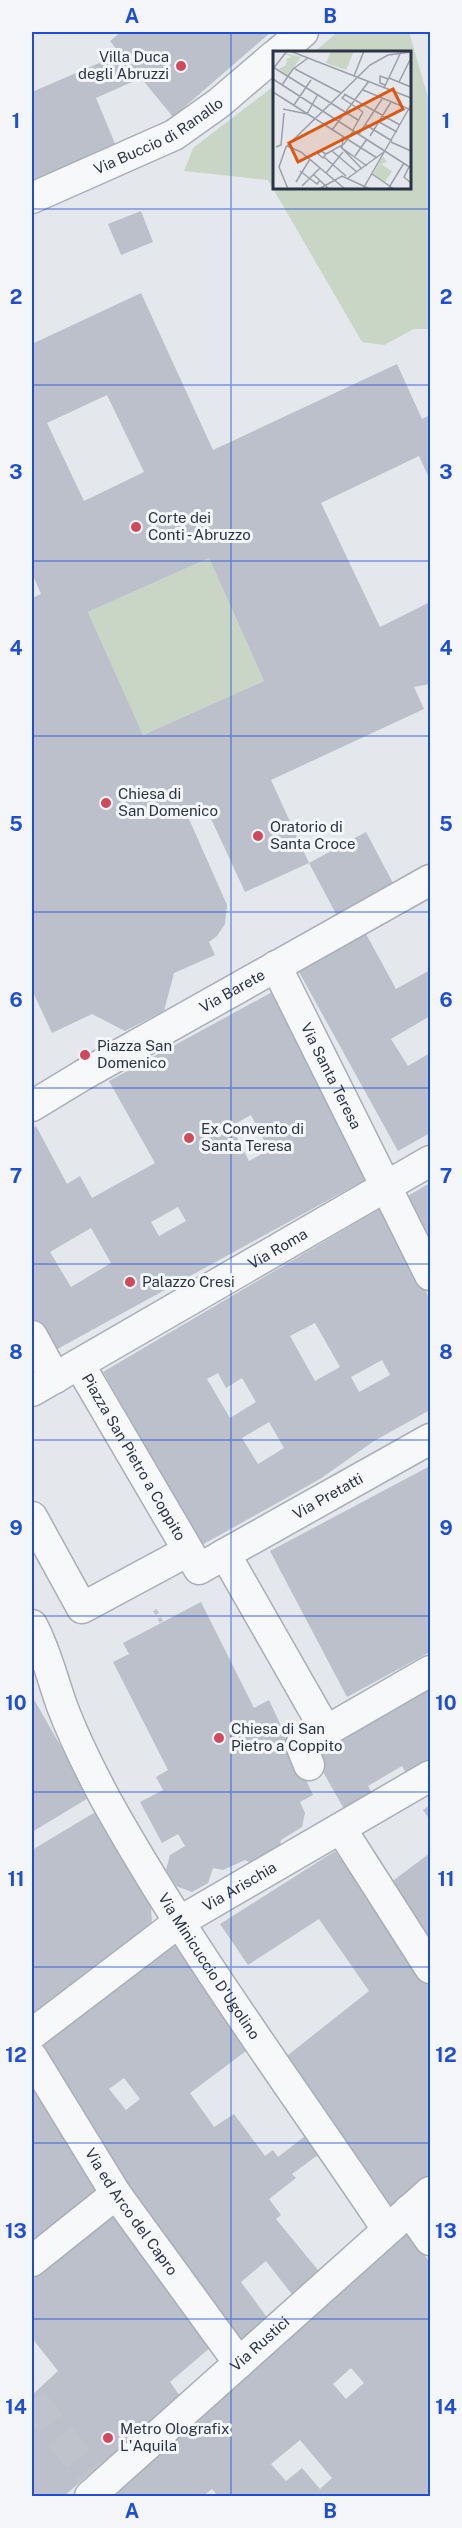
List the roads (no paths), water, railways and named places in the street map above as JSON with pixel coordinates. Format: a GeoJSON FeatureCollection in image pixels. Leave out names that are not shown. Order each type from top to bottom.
{"type":"FeatureCollection","features":[{"type":"Feature","properties":{"kind":"street"},"geometry":{"type":"LineString","coordinates":[[280,51],[303,32]]}},
{"type":"Feature","properties":{"kind":"street","name":"Via Buccio di Ranallo"},"geometry":{"type":"LineString","coordinates":[[32,198],[174,135],[219,103],[273,57]]}},
{"type":"Feature","properties":{"kind":"street","name":"Via Barete"},"geometry":{"type":"LineString","coordinates":[[32,1103],[430,880]]}},
{"type":"Feature","properties":{"kind":"street","name":"Via Santa Teresa"},"geometry":{"type":"LineString","coordinates":[[276,966],[430,1275]]}},
{"type":"Feature","properties":{"kind":"street","name":"Via Roma"},"geometry":{"type":"LineString","coordinates":[[55,1378],[430,1161]]}},
{"type":"Feature","properties":{"kind":"street","name":"Piazza San Pietro a Coppito"},"geometry":{"type":"LineString","coordinates":[[32,1336],[55,1378],[188,1551],[199,1569],[225,1554]]}},
{"type":"Feature","properties":{"kind":"street","name":"Via Pretatti"},"geometry":{"type":"LineString","coordinates":[[225,1554],[430,1439]]}},
{"type":"Feature","properties":{"kind":"street","name":"Piazza San Pietro a Coppito"},"geometry":{"type":"LineString","coordinates":[[32,1517],[82,1608],[188,1551]]}},
{"type":"Feature","properties":{"kind":"street"},"geometry":{"type":"LineString","coordinates":[[225,1554],[326,1731]]}},
{"type":"Feature","properties":{"kind":"street"},"geometry":{"type":"LineString","coordinates":[[32,1625],[39,1662]]}},
{"type":"Feature","properties":{"kind":"street","name":"Via Minicuccio D'Ugolino"},"geometry":{"type":"LineString","coordinates":[[39,1662],[56,1687],[62,1707],[91,1771],[179,1922],[387,2229]]}},
{"type":"Feature","properties":{"kind":"street"},"geometry":{"type":"LineString","coordinates":[[309,1765],[301,1745],[430,1671]]}},
{"type":"Feature","properties":{"kind":"street","name":"Via Arischia"},"geometry":{"type":"LineString","coordinates":[[32,2034],[179,1922],[430,1776]]}},
{"type":"Feature","properties":{"kind":"street"},"geometry":{"type":"LineString","coordinates":[[341,1829],[430,1968]]}},
{"type":"Feature","properties":{"kind":"street","name":"Via ed Arco del Capro"},"geometry":{"type":"LineString","coordinates":[[32,2057],[116,2194],[239,2363]]}},
{"type":"Feature","properties":{"kind":"street"},"geometry":{"type":"LineString","coordinates":[[32,2261],[116,2194]]}},
{"type":"Feature","properties":{"kind":"street"},"geometry":{"type":"LineString","coordinates":[[420,2201],[430,2240]]}},
{"type":"Feature","properties":{"kind":"street","name":"Via Rustici"},"geometry":{"type":"LineString","coordinates":[[93,2486],[239,2363],[420,2201]]}},
{"type":"Feature","properties":{"kind":"tunnel"},"geometry":{"type":"LineString","coordinates":[[32,2400],[90,2474]]}},
{"type":"Feature","properties":{"kind":"place","name":"Villa Duca degli Abruzzi"},"geometry":{"type":"Point","coordinates":[181,66]}},
{"type":"Feature","properties":{"kind":"place","name":"Corte dei Conti - Abruzzo"},"geometry":{"type":"Point","coordinates":[136,527]}},
{"type":"Feature","properties":{"kind":"place","name":"Chiesa di San Domenico"},"geometry":{"type":"Point","coordinates":[106,803]}},
{"type":"Feature","properties":{"kind":"place","name":"Oratorio di Santa Croce"},"geometry":{"type":"Point","coordinates":[258,836]}},
{"type":"Feature","properties":{"kind":"place","name":"Piazza San Domenico"},"geometry":{"type":"Point","coordinates":[85,1055]}},
{"type":"Feature","properties":{"kind":"place","name":"Ex Convento di Santa Teresa"},"geometry":{"type":"Point","coordinates":[189,1138]}},
{"type":"Feature","properties":{"kind":"place","name":"Palazzo Cresi"},"geometry":{"type":"Point","coordinates":[130,1282]}},
{"type":"Feature","properties":{"kind":"place","name":"Chiesa di San Pietro a Coppito"},"geometry":{"type":"Point","coordinates":[219,1738]}},
{"type":"Feature","properties":{"kind":"place","name":"Metro Olografix L'Aquila"},"geometry":{"type":"Point","coordinates":[108,2438]}}]}
